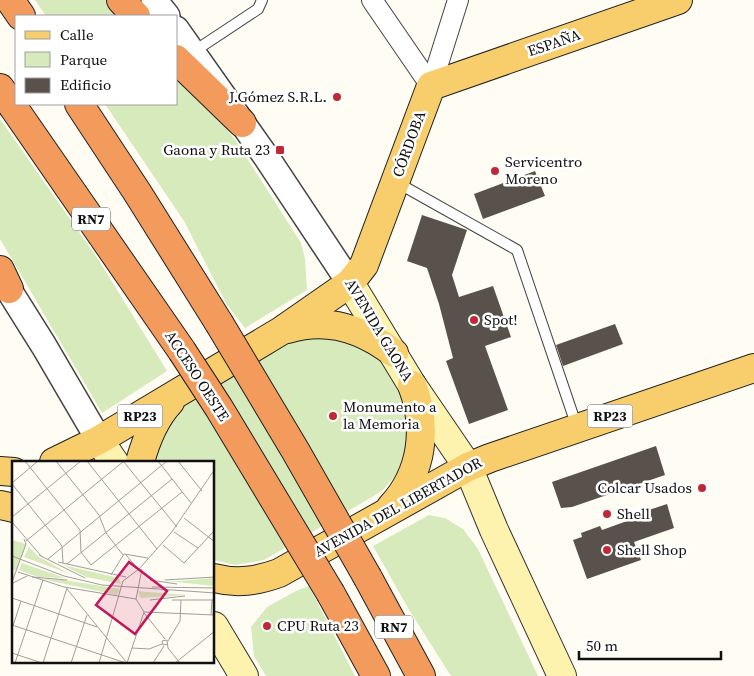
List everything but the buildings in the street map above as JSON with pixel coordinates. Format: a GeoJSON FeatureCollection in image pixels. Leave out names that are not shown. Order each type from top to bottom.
{"type":"FeatureCollection","features":[{"type":"Feature","properties":{"kind":"highway"},"geometry":{"type":"LineString","coordinates":[[10,0],[20,15]]}},
{"type":"Feature","properties":{"kind":"highway"},"geometry":{"type":"LineString","coordinates":[[121,0],[135,15]]}},
{"type":"Feature","properties":{"kind":"highway"},"geometry":{"type":"LineString","coordinates":[[185,55],[242,123]]}},
{"type":"Feature","properties":{"kind":"highway","name":"ACCESO OESTE"},"geometry":{"type":"LineString","coordinates":[[0,88],[182,351],[219,408],[331,594],[376,676]]}},
{"type":"Feature","properties":{"kind":"highway","name":"RN7"},"geometry":{"type":"LineString","coordinates":[[80,105],[137,192],[295,450],[421,676]]}},
{"type":"Feature","properties":{"kind":"main road","name":"ESPAÑA"},"geometry":{"type":"LineString","coordinates":[[431,86],[678,0]]}},
{"type":"Feature","properties":{"kind":"main road","name":"CÓRDOBA"},"geometry":{"type":"LineString","coordinates":[[350,283],[364,265],[431,86]]}},
{"type":"Feature","properties":{"kind":"main road","name":"RP23"},"geometry":{"type":"LineString","coordinates":[[59,461],[106,451],[180,392],[281,330],[350,283]]}},
{"type":"Feature","properties":{"kind":"main road","name":"AVENIDA GAONA"},"geometry":{"type":"LineString","coordinates":[[350,283],[412,385],[468,467],[494,530],[562,676]]}},
{"type":"Feature","properties":{"kind":"main road"},"geometry":{"type":"LineString","coordinates":[[281,330],[311,324],[341,326],[369,336],[394,353]]}},
{"type":"Feature","properties":{"kind":"main road","name":"AVENIDA DEL LIBERTADOR"},"geometry":{"type":"LineString","coordinates":[[215,578],[238,582],[258,580],[279,573],[468,467],[754,368]]}},
{"type":"Feature","properties":{"kind":"main road"},"geometry":{"type":"LineString","coordinates":[[385,513],[405,489],[412,476],[421,446],[421,415],[412,385]]}},
{"type":"Feature","properties":{"kind":"main road"},"geometry":{"type":"LineString","coordinates":[[140,461],[145,443],[154,424],[165,407],[180,392]]}},
{"type":"Feature","properties":{"kind":"main road"},"geometry":{"type":"LineString","coordinates":[[215,628],[244,676]]}},
{"type":"Feature","properties":{"kind":"street"},"geometry":{"type":"LineString","coordinates":[[154,0],[166,15]]}},
{"type":"Feature","properties":{"kind":"street"},"geometry":{"type":"LineString","coordinates":[[372,0],[431,86]]}},
{"type":"Feature","properties":{"kind":"street","name":"CÓRDOBA"},"geometry":{"type":"LineString","coordinates":[[431,86],[458,0]]}},
{"type":"Feature","properties":{"kind":"street"},"geometry":{"type":"LineString","coordinates":[[178,35],[185,55]]}},
{"type":"Feature","properties":{"kind":"street","name":"AVENIDA GAONA"},"geometry":{"type":"LineString","coordinates":[[242,123],[350,283]]}},
{"type":"Feature","properties":{"kind":"street"},"geometry":{"type":"LineString","coordinates":[[3,278],[106,451]]}},
{"type":"Feature","properties":{"kind":"lane"},"geometry":{"type":"LineString","coordinates":[[185,55],[258,9],[262,0]]}},
{"type":"Feature","properties":{"kind":"lane"},"geometry":{"type":"LineString","coordinates":[[396,181],[517,250],[578,428]]}},
{"type":"Feature","properties":{"kind":"green space"},"geometry":{"type":"Polygon","coordinates":[[[35,0],[107,0],[121,15],[45,15],[35,0]]]}},
{"type":"Feature","properties":{"kind":"green space"},"geometry":{"type":"Polygon","coordinates":[[[178,73],[201,95],[236,141],[301,243],[305,259],[307,290],[245,328],[227,305],[184,221],[106,105],[178,105],[178,73]]]}},
{"type":"Feature","properties":{"kind":"green space"},"geometry":{"type":"Polygon","coordinates":[[[0,119],[98,259],[167,371],[102,413],[0,239],[0,119]]]}},
{"type":"Feature","properties":{"kind":"green space"},"geometry":{"type":"Polygon","coordinates":[[[339,332],[394,366],[413,436],[399,471],[383,490],[372,497],[264,560],[235,565],[215,560],[215,461],[147,461],[174,407],[294,334],[339,332]]]}},
{"type":"Feature","properties":{"kind":"green space"},"geometry":{"type":"Polygon","coordinates":[[[429,515],[445,518],[463,529],[478,549],[538,676],[451,676],[408,608],[373,546],[429,515]]]}},
{"type":"Feature","properties":{"kind":"green space"},"geometry":{"type":"Polygon","coordinates":[[[309,586],[355,676],[266,676],[254,656],[251,627],[267,607],[309,586]]]}},
{"type":"Feature","properties":{"kind":"place","name":"J.Gómez S.R.L."},"geometry":{"type":"Point","coordinates":[337,97]}},
{"type":"Feature","properties":{"kind":"place","name":"Gaona y Ruta 23"},"geometry":{"type":"Point","coordinates":[280,150]}},
{"type":"Feature","properties":{"kind":"place","name":"Servicentro Moreno"},"geometry":{"type":"Point","coordinates":[495,171]}},
{"type":"Feature","properties":{"kind":"place","name":"Spot!"},"geometry":{"type":"Point","coordinates":[474,320]}},
{"type":"Feature","properties":{"kind":"place","name":"Monumento a la Memoria"},"geometry":{"type":"Point","coordinates":[333,416]}},
{"type":"Feature","properties":{"kind":"place","name":"Colcar Usados"},"geometry":{"type":"Point","coordinates":[702,488]}},
{"type":"Feature","properties":{"kind":"place","name":"Shell"},"geometry":{"type":"Point","coordinates":[607,514]}},
{"type":"Feature","properties":{"kind":"place","name":"Shell Shop"},"geometry":{"type":"Point","coordinates":[607,550]}},
{"type":"Feature","properties":{"kind":"place","name":"CPU Ruta 23"},"geometry":{"type":"Point","coordinates":[267,626]}}]}
